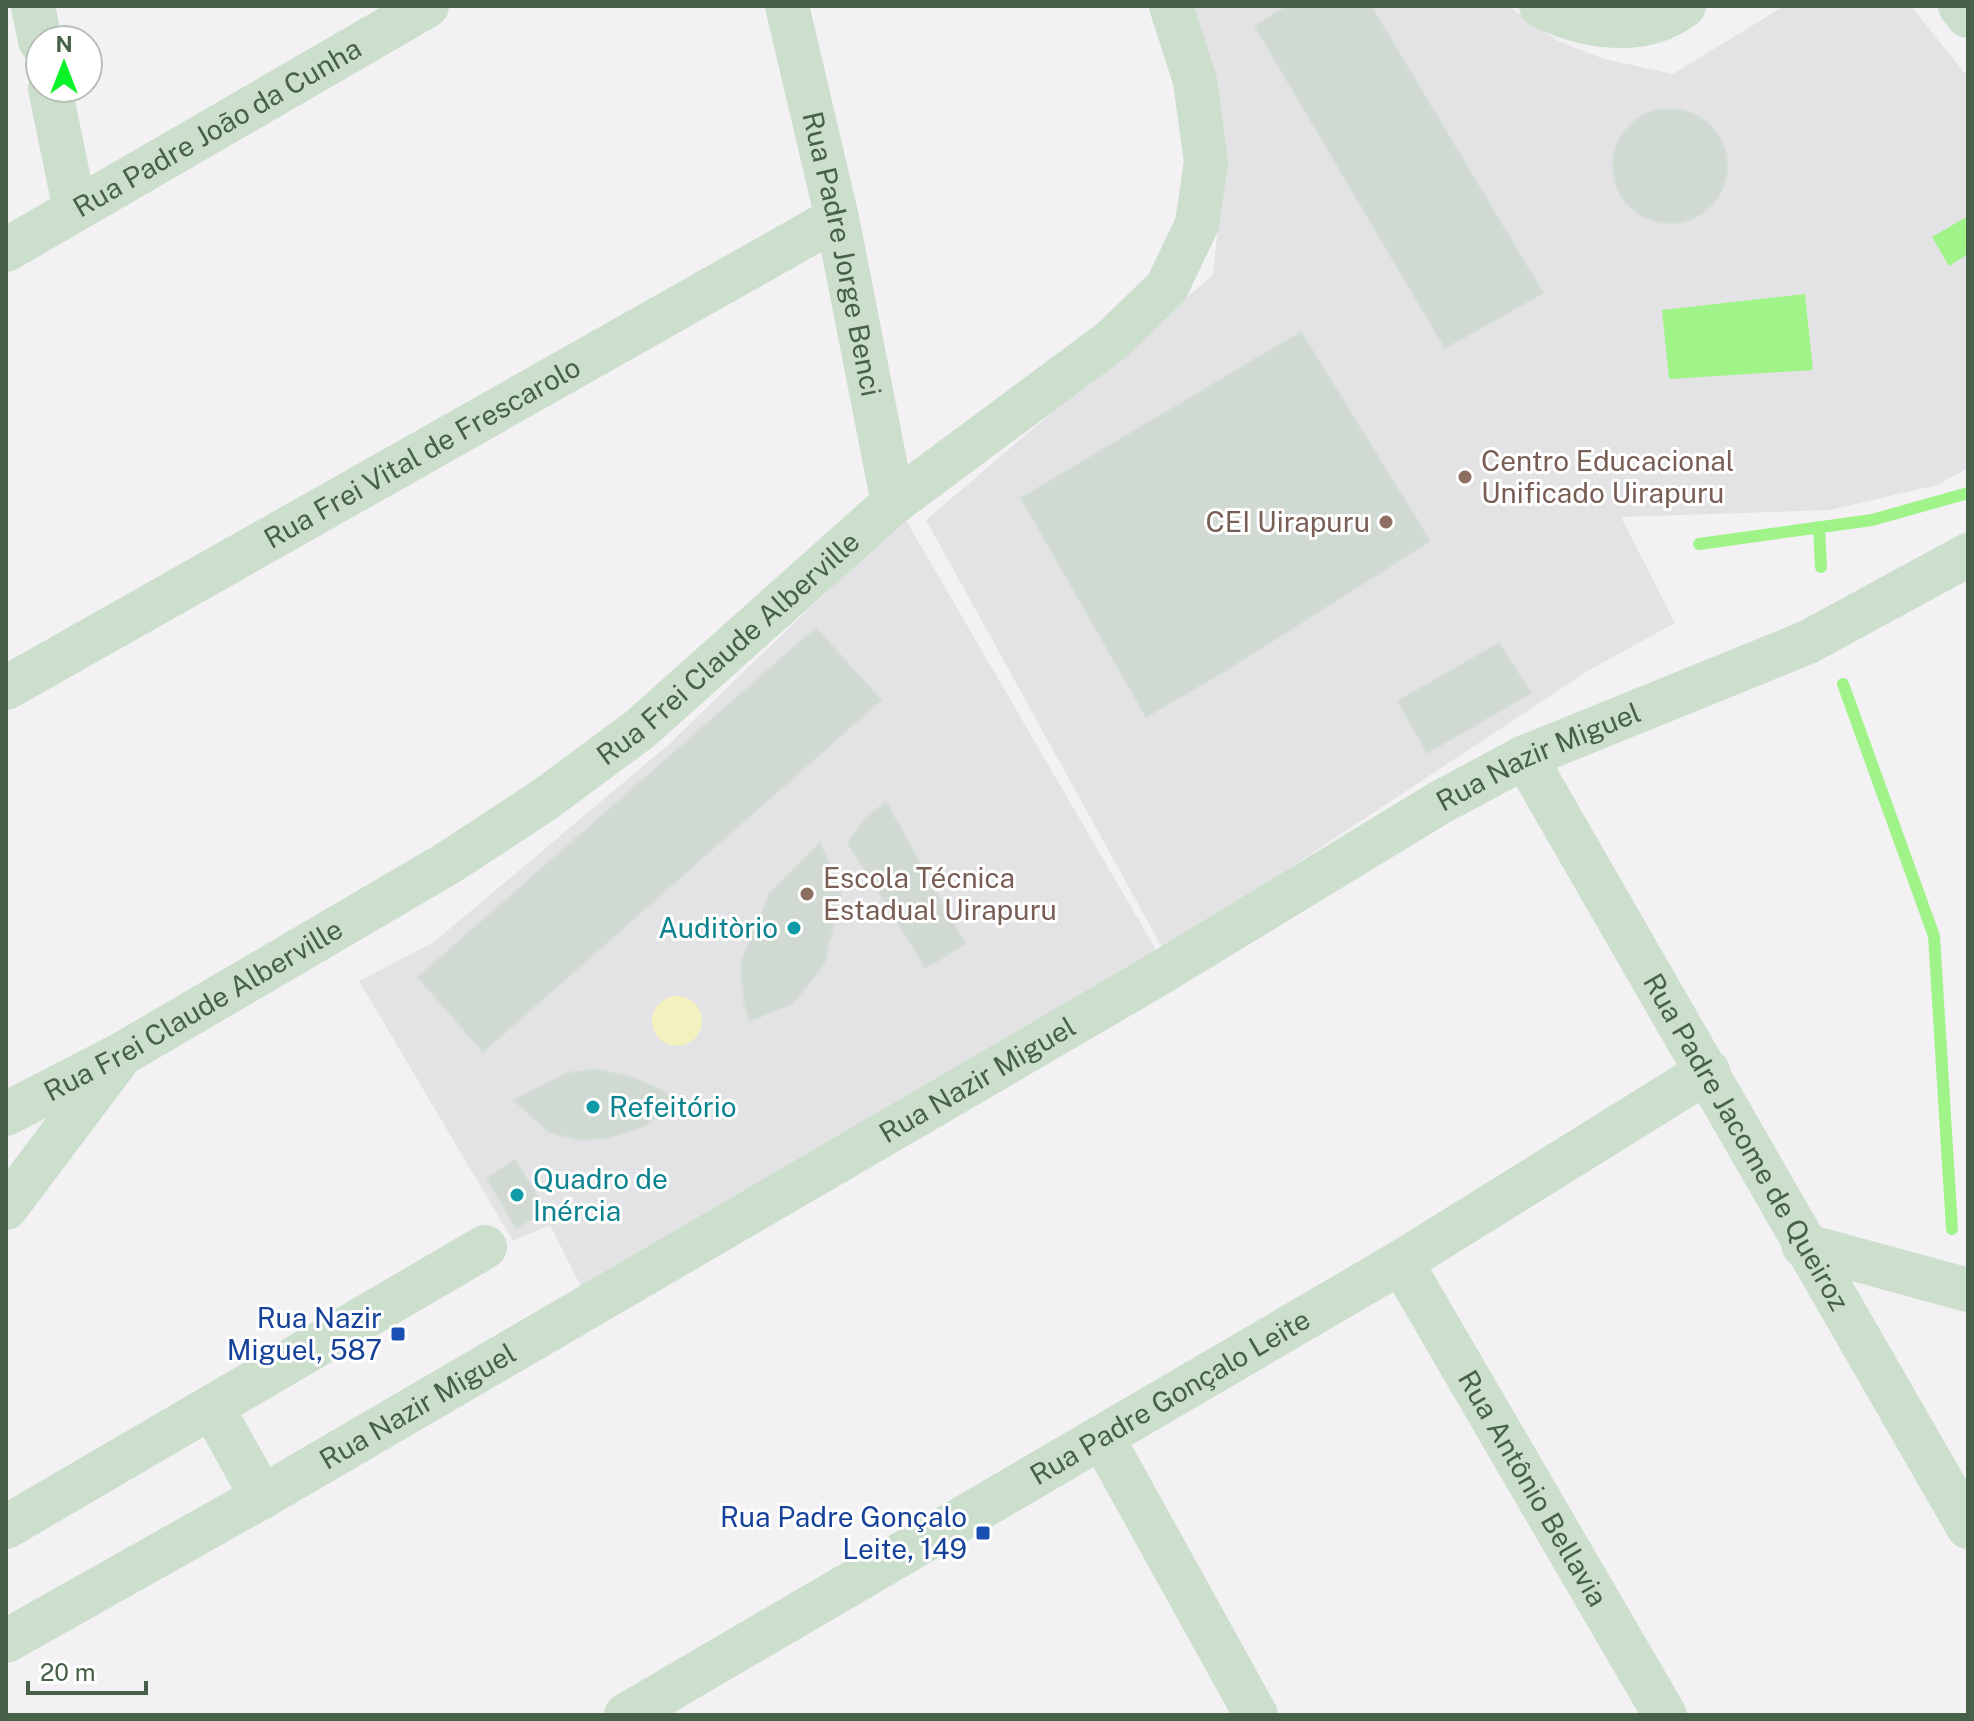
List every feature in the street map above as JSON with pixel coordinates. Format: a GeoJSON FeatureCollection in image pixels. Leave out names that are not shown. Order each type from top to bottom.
{"type":"FeatureCollection","features":[{"type":"Feature","properties":{"kind":"street","name":"Rua Padre Jorge Benci"},"geometry":{"type":"LineString","coordinates":[[787,6],[837,218],[893,503]]}},
{"type":"Feature","properties":{"kind":"street","name":"Rua Frei Claude Alberville"},"geometry":{"type":"LineString","coordinates":[[6,1114],[122,1054],[448,863],[544,800],[640,729],[893,503],[1111,341],[1167,287],[1197,224],[1206,162],[1195,81],[1171,6]]}},
{"type":"Feature","properties":{"kind":"street"},"geometry":{"type":"LineString","coordinates":[[1541,6],[1570,20],[1608,27],[1642,24],[1684,6]]}},
{"type":"Feature","properties":{"kind":"street"},"geometry":{"type":"LineString","coordinates":[[1960,6],[1968,16]]}},
{"type":"Feature","properties":{"kind":"street","name":"Rua Padre João da Cunha"},"geometry":{"type":"LineString","coordinates":[[6,250],[420,8]]}},
{"type":"Feature","properties":{"kind":"street"},"geometry":{"type":"LineString","coordinates":[[53,104],[75,210]]}},
{"type":"Feature","properties":{"kind":"street","name":"Rua Frei Vital de Frescarolo"},"geometry":{"type":"LineString","coordinates":[[6,688],[837,218]]}},
{"type":"Feature","properties":{"kind":"street","name":"Rua Nazir Miguel"},"geometry":{"type":"LineString","coordinates":[[6,1641],[262,1497],[1155,976],[1439,803],[1525,757],[1808,642],[1968,555]]}},
{"type":"Feature","properties":{"kind":"street","name":"Rua Padre Jacome de Queiroz"},"geometry":{"type":"LineString","coordinates":[[1525,757],[1968,1527]]}},
{"type":"Feature","properties":{"kind":"street"},"geometry":{"type":"LineString","coordinates":[[6,1208],[122,1054]]}},
{"type":"Feature","properties":{"kind":"street","name":"Rua Padre Gonçalo Leite"},"geometry":{"type":"LineString","coordinates":[[626,1715],[1401,1262],[1708,1071]]}},
{"type":"Feature","properties":{"kind":"street"},"geometry":{"type":"LineString","coordinates":[[1803,1245],[1968,1290]]}},
{"type":"Feature","properties":{"kind":"street"},"geometry":{"type":"LineString","coordinates":[[6,1527],[485,1247]]}},
{"type":"Feature","properties":{"kind":"street","name":"Rua Antônio Bellavia"},"geometry":{"type":"LineString","coordinates":[[1401,1262],[1665,1715]]}},
{"type":"Feature","properties":{"kind":"street"},"geometry":{"type":"LineString","coordinates":[[212,1407],[262,1497]]}},
{"type":"Feature","properties":{"kind":"street"},"geometry":{"type":"LineString","coordinates":[[1102,1437],[1256,1715]]}},
{"type":"Feature","properties":{"kind":"shaded area","name":"Centro Educacional Unificado Uirapuru"},"geometry":{"type":"Polygon","coordinates":[[[1191,6],[1508,6],[1558,41],[1604,59],[1673,74],[1784,6],[1911,6],[1968,77],[1968,468],[1937,485],[1830,510],[1621,517],[1675,623],[1591,669],[1164,951],[926,520],[1213,275],[1222,184],[1191,6]]]}},
{"type":"Feature","properties":{"kind":"shaded area"},"geometry":{"type":"Polygon","coordinates":[[[1968,216],[1968,254],[1949,266],[1932,237],[1968,216]]]}},
{"type":"Feature","properties":{"kind":"shaded area"},"geometry":{"type":"Polygon","coordinates":[[[1805,294],[1813,370],[1669,379],[1662,310],[1805,294]]]}},
{"type":"Feature","properties":{"kind":"shaded area","name":"Escola Técnica Estadual Uirapuru"},"geometry":{"type":"Polygon","coordinates":[[[904,517],[1162,960],[585,1295],[550,1225],[513,1241],[359,981],[434,942],[668,745],[904,517]]]}},
{"type":"Feature","properties":{"kind":"shaded area"},"geometry":{"type":"Polygon","coordinates":[[[677,996],[695,1003],[702,1021],[695,1039],[677,1046],[659,1039],[652,1021],[659,1003],[677,996]]]}},
{"type":"Feature","properties":{"kind":"building"},"geometry":{"type":"Polygon","coordinates":[[[1287,6],[1371,6],[1543,293],[1445,348],[1255,26],[1287,6]]]}},
{"type":"Feature","properties":{"kind":"building"},"geometry":{"type":"Polygon","coordinates":[[[1670,109],[1692,113],[1711,125],[1723,144],[1727,166],[1723,188],[1711,207],[1692,219],[1670,223],[1648,219],[1629,207],[1617,188],[1613,166],[1617,144],[1629,125],[1648,113],[1670,109]]]}},
{"type":"Feature","properties":{"kind":"building"},"geometry":{"type":"Polygon","coordinates":[[[1301,332],[1430,541],[1220,674],[1146,717],[1021,498],[1301,332]]]}},
{"type":"Feature","properties":{"kind":"building"},"geometry":{"type":"Polygon","coordinates":[[[816,628],[881,700],[483,1052],[418,977],[816,628]]]}},
{"type":"Feature","properties":{"kind":"building"},"geometry":{"type":"Polygon","coordinates":[[[1499,643],[1531,693],[1427,753],[1398,701],[1499,643]]]}},
{"type":"Feature","properties":{"kind":"building"},"geometry":{"type":"Polygon","coordinates":[[[886,802],[965,944],[926,968],[848,843],[866,818],[886,802]]]}},
{"type":"Feature","properties":{"kind":"building","name":"Auditòrio"},"geometry":{"type":"Polygon","coordinates":[[[820,843],[841,893],[824,964],[793,1003],[750,1021],[744,1003],[741,963],[770,893],[820,843]]]}},
{"type":"Feature","properties":{"kind":"building","name":"Refeitório"},"geometry":{"type":"Polygon","coordinates":[[[596,1069],[632,1077],[662,1090],[674,1101],[645,1126],[607,1138],[581,1140],[549,1132],[514,1100],[568,1073],[596,1069]]]}},
{"type":"Feature","properties":{"kind":"building","name":"Quadro de Inércia"},"geometry":{"type":"Polygon","coordinates":[[[515,1160],[547,1211],[516,1228],[487,1178],[515,1160]]]}},
{"type":"Feature","properties":{"kind":"waterway"},"geometry":{"type":"LineString","coordinates":[[1699,544],[1872,520],[1968,493]]}},
{"type":"Feature","properties":{"kind":"waterway"},"geometry":{"type":"LineString","coordinates":[[1819,527],[1821,567]]}},
{"type":"Feature","properties":{"kind":"waterway"},"geometry":{"type":"LineString","coordinates":[[1843,684],[1934,936],[1952,1229]]}},
{"type":"Feature","properties":{"kind":"place","name":"Centro Educacional Unificado Uirapuru"},"geometry":{"type":"Point","coordinates":[1465,477]}},
{"type":"Feature","properties":{"kind":"place","name":"CEI Uirapuru"},"geometry":{"type":"Point","coordinates":[1386,522]}},
{"type":"Feature","properties":{"kind":"place","name":"Escola Técnica Estadual Uirapuru"},"geometry":{"type":"Point","coordinates":[807,894]}},
{"type":"Feature","properties":{"kind":"place","name":"Auditòrio"},"geometry":{"type":"Point","coordinates":[794,928]}},
{"type":"Feature","properties":{"kind":"place","name":"Refeitório"},"geometry":{"type":"Point","coordinates":[593,1107]}},
{"type":"Feature","properties":{"kind":"place","name":"Quadro de Inércia"},"geometry":{"type":"Point","coordinates":[517,1195]}},
{"type":"Feature","properties":{"kind":"place","name":"Rua Nazir Miguel, 587"},"geometry":{"type":"Point","coordinates":[398,1334]}},
{"type":"Feature","properties":{"kind":"place","name":"Rua Padre Gonçalo Leite, 149"},"geometry":{"type":"Point","coordinates":[983,1533]}}]}
